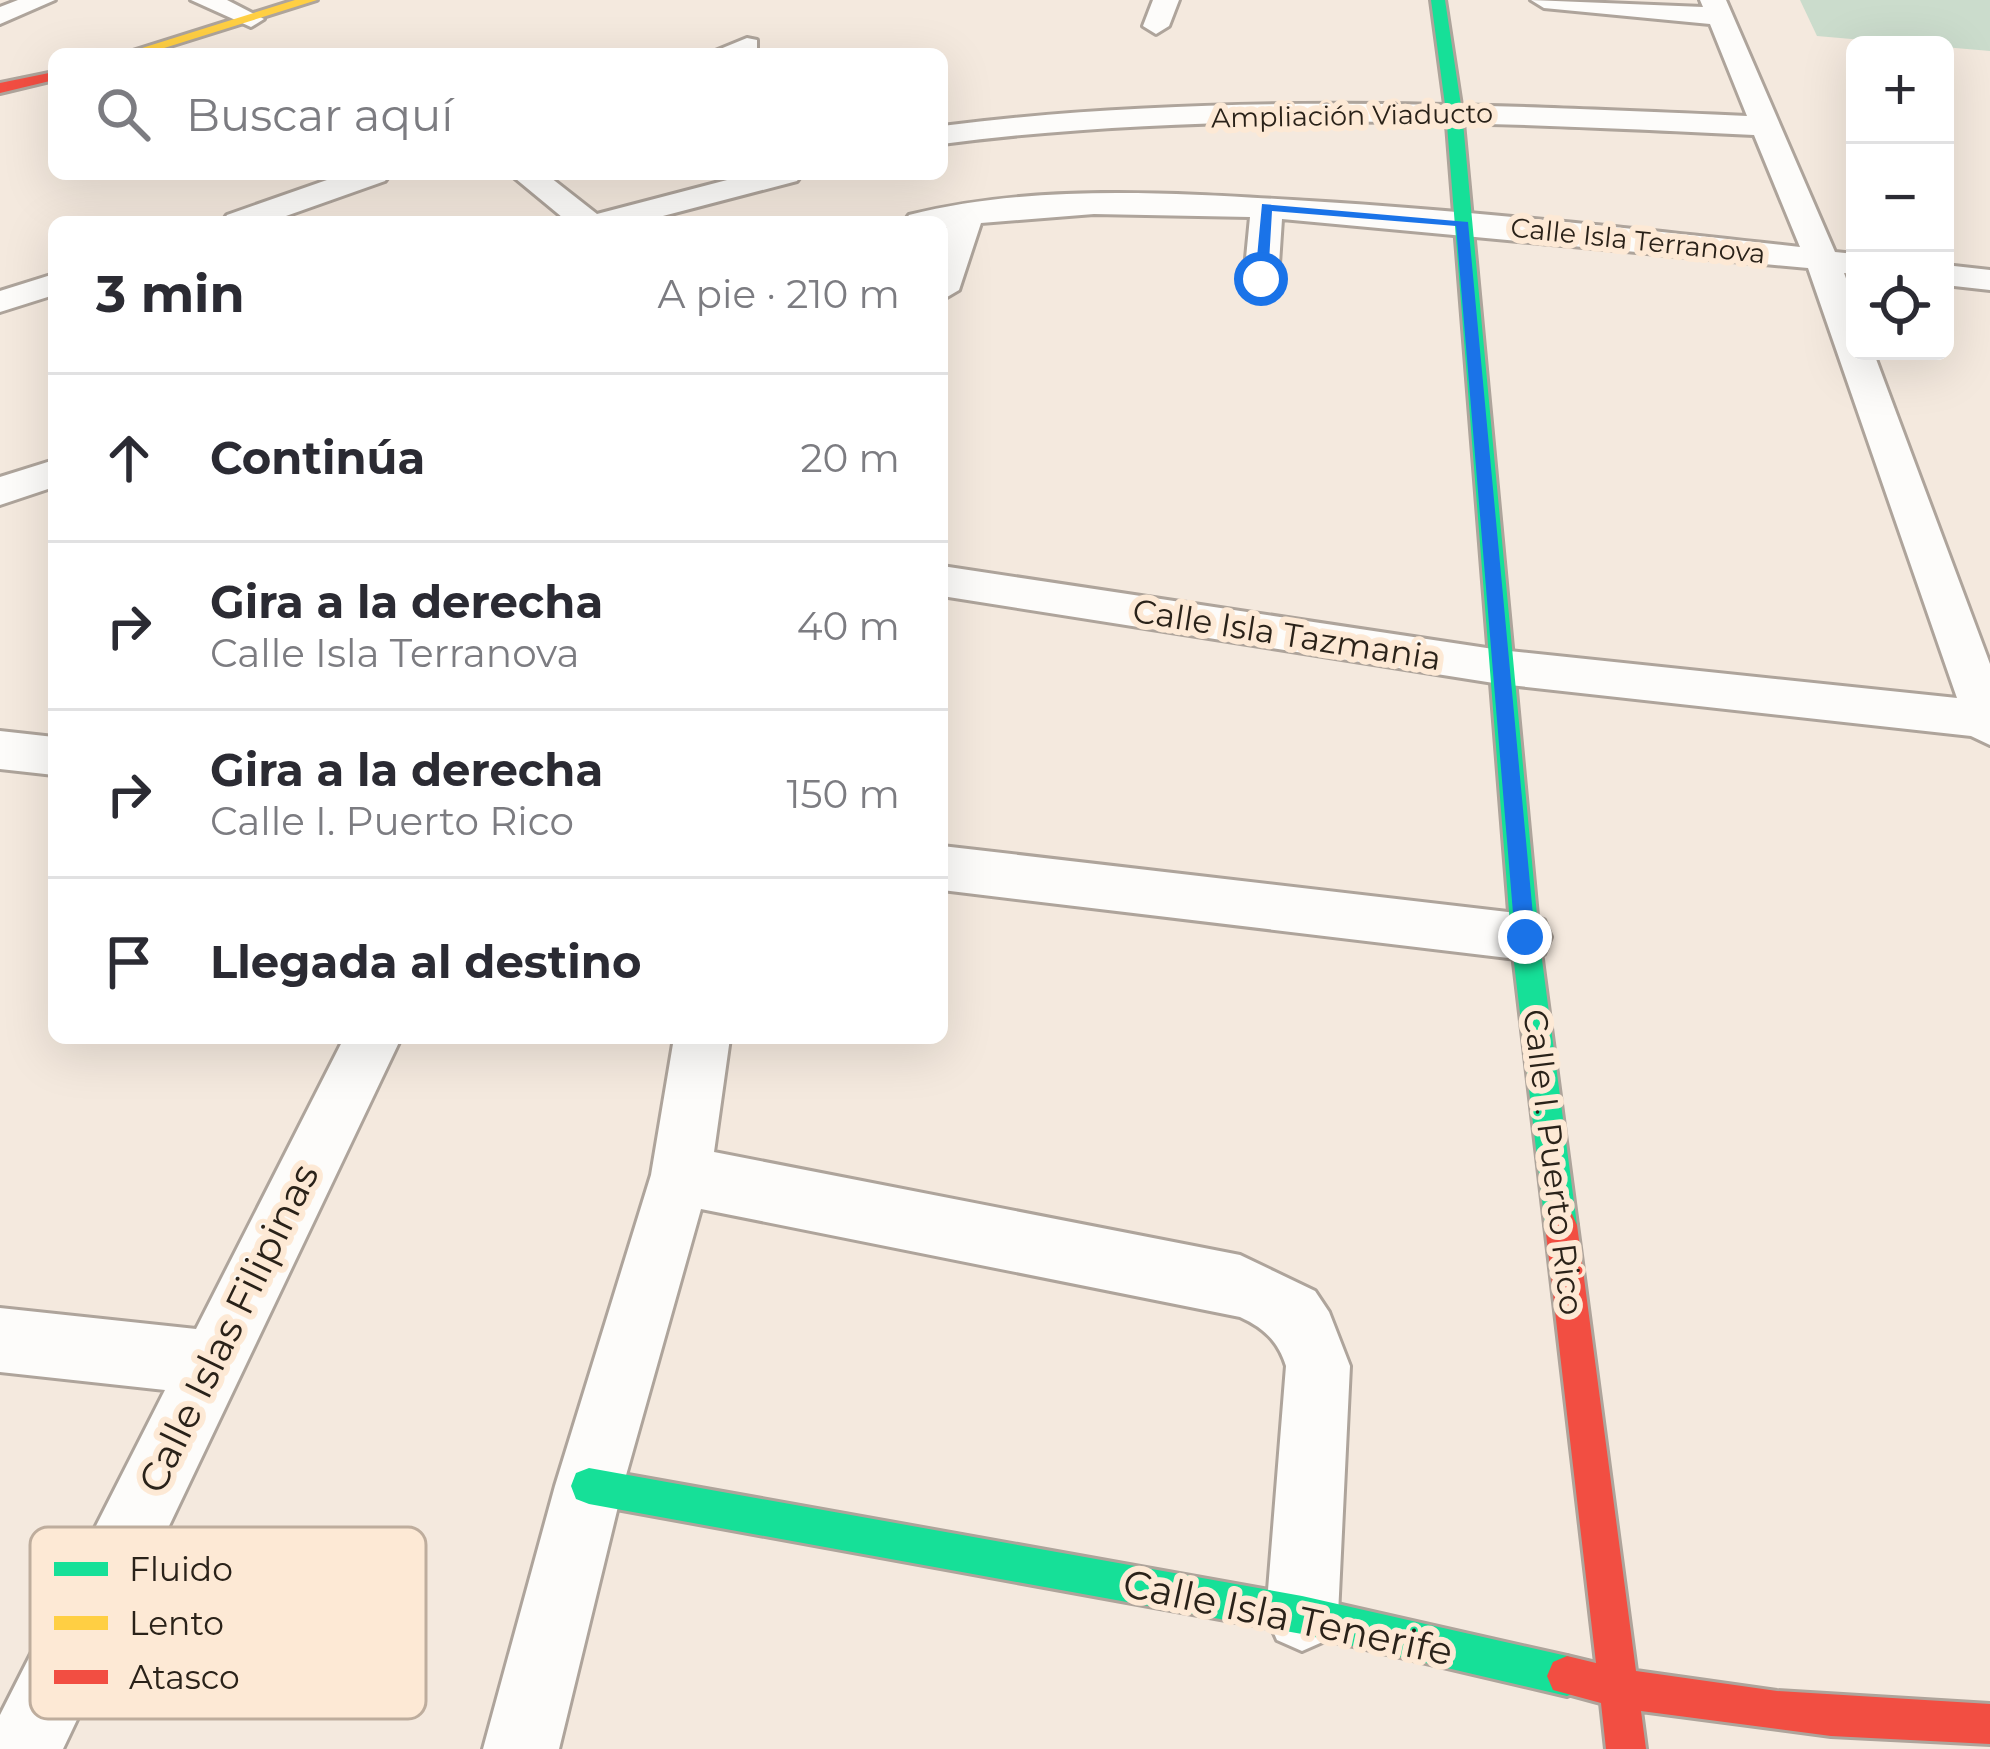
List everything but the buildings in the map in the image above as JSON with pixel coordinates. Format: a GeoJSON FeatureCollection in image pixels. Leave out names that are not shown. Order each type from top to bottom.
{"type":"FeatureCollection","features":[{"type":"Feature","properties":{"kind":"street"},"geometry":{"type":"LineString","coordinates":[[0,16],[42,0]]}},
{"type":"Feature","properties":{"kind":"street"},"geometry":{"type":"LineString","coordinates":[[203,0],[251,20]]}},
{"type":"Feature","properties":{"kind":"street"},"geometry":{"type":"LineString","coordinates":[[151,48],[310,0]]}},
{"type":"Feature","properties":{"kind":"street","name":"Calle I. Puerto Rico"},"geometry":{"type":"LineString","coordinates":[[1438,0],[1454,112],[1525,937],[1626,1749]]}},
{"type":"Feature","properties":{"kind":"street"},"geometry":{"type":"LineString","coordinates":[[1544,0],[1716,9],[1763,125],[1838,262],[1989,722]]}},
{"type":"Feature","properties":{"kind":"street"},"geometry":{"type":"LineString","coordinates":[[0,88],[48,77]]}},
{"type":"Feature","properties":{"kind":"street","name":"Ampliación Viaducto"},"geometry":{"type":"LineString","coordinates":[[956,133],[1059,120],[1454,112],[1763,125]]}},
{"type":"Feature","properties":{"kind":"street"},"geometry":{"type":"LineString","coordinates":[[948,276],[983,195],[956,133]]}},
{"type":"Feature","properties":{"kind":"street"},"geometry":{"type":"LineString","coordinates":[[255,216],[357,180]]}},
{"type":"Feature","properties":{"kind":"street"},"geometry":{"type":"LineString","coordinates":[[534,180],[580,216]]}},
{"type":"Feature","properties":{"kind":"street"},"geometry":{"type":"LineString","coordinates":[[681,215],[770,180]]}},
{"type":"Feature","properties":{"kind":"street","name":"Calle Isla Terranova"},"geometry":{"type":"LineString","coordinates":[[934,216],[983,195],[1267,207],[1462,222],[1838,262]]}},
{"type":"Feature","properties":{"kind":"street"},"geometry":{"type":"LineString","coordinates":[[1261,279],[1267,207]]}},
{"type":"Feature","properties":{"kind":"street"},"geometry":{"type":"LineString","coordinates":[[1954,276],[1990,280]]}},
{"type":"Feature","properties":{"kind":"street"},"geometry":{"type":"LineString","coordinates":[[0,302],[48,286]]}},
{"type":"Feature","properties":{"kind":"street"},"geometry":{"type":"LineString","coordinates":[[0,491],[48,475]]}},
{"type":"Feature","properties":{"kind":"street","name":"Calle Isla Tazmania"},"geometry":{"type":"LineString","coordinates":[[948,581],[1500,667],[1989,722]]}},
{"type":"Feature","properties":{"kind":"street"},"geometry":{"type":"LineString","coordinates":[[948,869],[1525,937]]}},
{"type":"Feature","properties":{"kind":"street","name":"Calle Islas Filipinas"},"geometry":{"type":"LineString","coordinates":[[131,1527],[370,1044]]}},
{"type":"Feature","properties":{"kind":"street"},"geometry":{"type":"LineString","coordinates":[[521,1749],[590,1486],[681,1175],[701,1044]]}},
{"type":"Feature","properties":{"kind":"street"},"geometry":{"type":"LineString","coordinates":[[681,1175],[1240,1286],[1281,1301],[1306,1327],[1318,1366],[1302,1615]]}},
{"type":"Feature","properties":{"kind":"street"},"geometry":{"type":"LineString","coordinates":[[0,1340],[210,1363]]}},
{"type":"Feature","properties":{"kind":"street","name":"Calle Isla Tenerife"},"geometry":{"type":"LineString","coordinates":[[590,1486],[1302,1615],[1621,1689],[1889,1721],[1990,1724]]}},
{"type":"Feature","properties":{"kind":"street","name":"Calle Islas Filipinas"},"geometry":{"type":"LineString","coordinates":[[23,1749],[38,1719]]}},
{"type":"Feature","properties":{"kind":"green space"},"geometry":{"type":"Polygon","coordinates":[[[1800,0],[1990,0],[1990,51],[1954,48],[1954,36],[1817,36],[1800,0]]]}},
{"type":"Feature","properties":{"kind":"traffic: fast"},"geometry":{"type":"LineString","coordinates":[[1438,0],[1454,112],[1525,937],[1561,1225]]}},
{"type":"Feature","properties":{"kind":"traffic: fast"},"geometry":{"type":"LineString","coordinates":[[589,1486],[1302,1615],[1567,1676]]}},
{"type":"Feature","properties":{"kind":"traffic: slow"},"geometry":{"type":"LineString","coordinates":[[150,48],[310,0]]}},
{"type":"Feature","properties":{"kind":"traffic: jam"},"geometry":{"type":"LineString","coordinates":[[0,88],[48,77]]}},
{"type":"Feature","properties":{"kind":"traffic: jam"},"geometry":{"type":"LineString","coordinates":[[1561,1225],[1626,1749]]}},
{"type":"Feature","properties":{"kind":"traffic: jam"},"geometry":{"type":"LineString","coordinates":[[1567,1676],[1671,1697],[1777,1711],[1990,1724]]}},
{"type":"Feature","properties":{"kind":"route"},"geometry":{"type":"LineString","coordinates":[[1261,279],[1267,207],[1462,222],[1525,937]]}}]}
